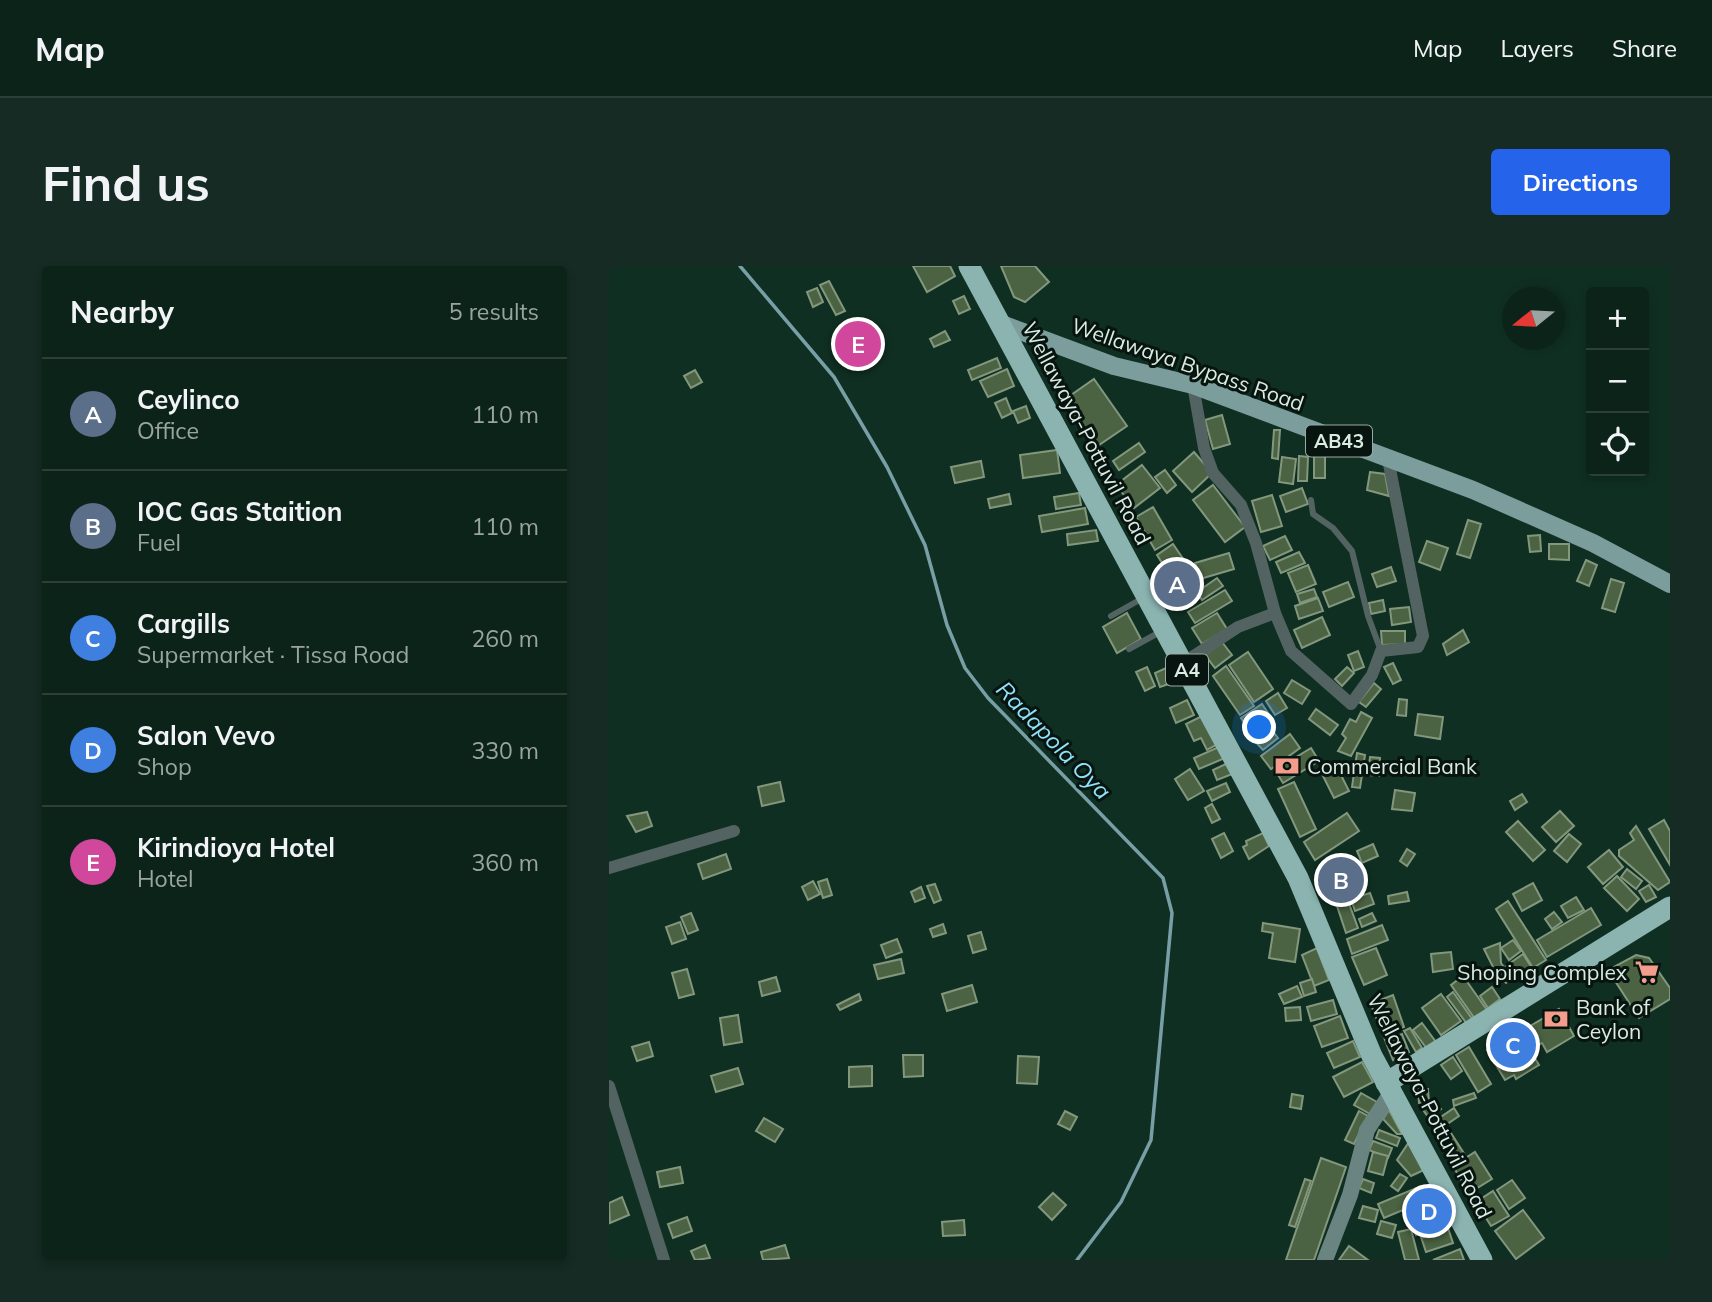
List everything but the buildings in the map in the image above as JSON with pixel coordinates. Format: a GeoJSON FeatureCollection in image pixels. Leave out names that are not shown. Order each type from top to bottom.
{"type":"FeatureCollection","features":[{"type":"Feature","properties":{"kind":"highway","name":"Wellawaya-Pottuvil Road"},"geometry":{"type":"LineString","coordinates":[[969,266],[1299,878],[1359,1029],[1482,1260]]}},
{"type":"Feature","properties":{"kind":"highway"},"geometry":{"type":"LineString","coordinates":[[1389,1088],[1669,911]]}},
{"type":"Feature","properties":{"kind":"main road","name":"Wellawaya Bypass Road"},"geometry":{"type":"LineString","coordinates":[[999,323],[1114,366],[1193,385],[1473,490],[1593,543],[1670,584]]}},
{"type":"Feature","properties":{"kind":"main road"},"geometry":{"type":"LineString","coordinates":[[1325,1260],[1350,1195],[1367,1130],[1389,1088]]}},
{"type":"Feature","properties":{"kind":"street"},"geometry":{"type":"LineString","coordinates":[[1193,385],[1204,449],[1213,473],[1241,505],[1256,542],[1275,613],[1291,651],[1351,704],[1372,675],[1381,652],[1418,647],[1423,636],[1388,459]]}},
{"type":"Feature","properties":{"kind":"street"},"geometry":{"type":"LineString","coordinates":[[1183,663],[1238,627],[1275,613]]}},
{"type":"Feature","properties":{"kind":"street"},"geometry":{"type":"LineString","coordinates":[[609,868],[734,831]]}},
{"type":"Feature","properties":{"kind":"street"},"geometry":{"type":"LineString","coordinates":[[609,1086],[664,1260]]}},
{"type":"Feature","properties":{"kind":"lane"},"geometry":{"type":"LineString","coordinates":[[1311,500],[1313,514],[1333,528],[1352,551],[1368,616],[1381,652]]}},
{"type":"Feature","properties":{"kind":"lane"},"geometry":{"type":"LineString","coordinates":[[1111,616],[1147,596]]}},
{"type":"Feature","properties":{"kind":"lane"},"geometry":{"type":"LineString","coordinates":[[1129,649],[1165,629]]}},
{"type":"Feature","properties":{"kind":"waterway","name":"Radapola Oya"},"geometry":{"type":"LineString","coordinates":[[740,266],[834,377],[887,467],[925,545],[947,625],[965,668],[988,698],[1163,878],[1172,913],[1151,1140],[1121,1202],[1077,1260]]}},
{"type":"Feature","properties":{"kind":"place","name":"Kirindioya Hotel"},"geometry":{"type":"Point","coordinates":[858,344]}},
{"type":"Feature","properties":{"kind":"place","name":"Ceylinco"},"geometry":{"type":"Point","coordinates":[1177,584]}},
{"type":"Feature","properties":{"kind":"place","name":"Commercial Bank"},"geometry":{"type":"Point","coordinates":[1287,766]}},
{"type":"Feature","properties":{"kind":"place","name":"IOC Gas Staition"},"geometry":{"type":"Point","coordinates":[1341,880]}},
{"type":"Feature","properties":{"kind":"place","name":"Shoping Complex"},"geometry":{"type":"Point","coordinates":[1647,972]}},
{"type":"Feature","properties":{"kind":"place","name":"Bank of Ceylon"},"geometry":{"type":"Point","coordinates":[1556,1019]}},
{"type":"Feature","properties":{"kind":"place","name":"Cargills"},"geometry":{"type":"Point","coordinates":[1513,1045]}},
{"type":"Feature","properties":{"kind":"place","name":"Salon Vevo"},"geometry":{"type":"Point","coordinates":[1429,1211]}}]}
